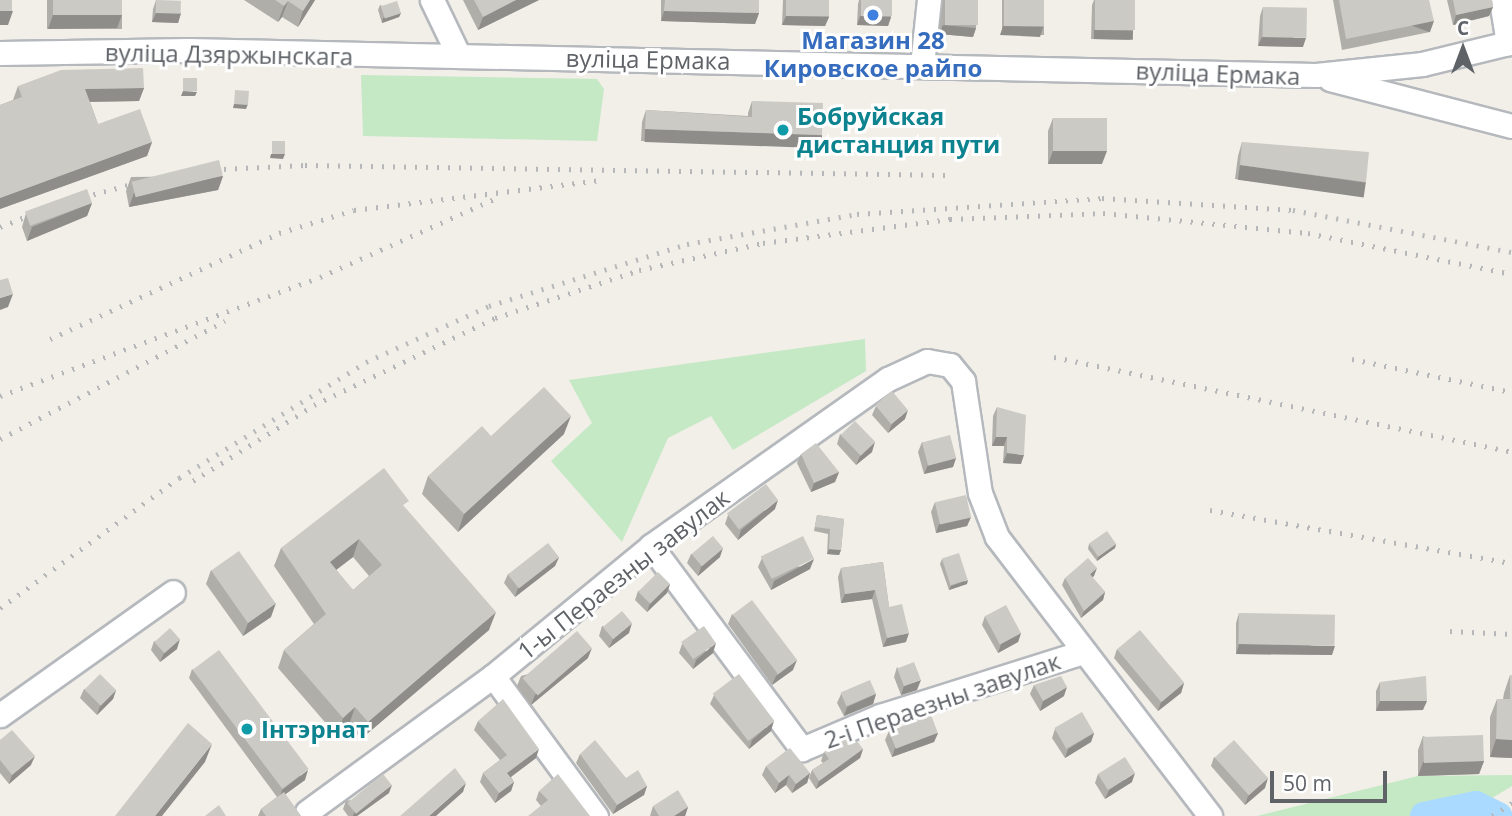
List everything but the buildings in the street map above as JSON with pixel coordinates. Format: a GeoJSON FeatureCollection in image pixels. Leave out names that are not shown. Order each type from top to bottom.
{"type":"FeatureCollection","features":[{"type":"Feature","properties":{"kind":"street"},"geometry":{"type":"LineString","coordinates":[[432,0],[459,56]]}},
{"type":"Feature","properties":{"kind":"street"},"geometry":{"type":"LineString","coordinates":[[922,65],[929,0]]}},
{"type":"Feature","properties":{"kind":"street"},"geometry":{"type":"LineString","coordinates":[[1501,0],[1510,43]]}},
{"type":"Feature","properties":{"kind":"street","name":"вуліца Ермака"},"geometry":{"type":"LineString","coordinates":[[459,56],[1317,75],[1422,64],[1510,43]]}},
{"type":"Feature","properties":{"kind":"street","name":"вуліца Дзяржынскага"},"geometry":{"type":"LineString","coordinates":[[0,53],[459,56]]}},
{"type":"Feature","properties":{"kind":"street"},"geometry":{"type":"LineString","coordinates":[[1317,75],[1512,126]]}},
{"type":"Feature","properties":{"kind":"street","name":"1-ы Пераезны завулак"},"geometry":{"type":"LineString","coordinates":[[307,811],[493,676],[651,546],[888,379],[927,361],[950,365],[970,400],[980,493],[997,537],[1083,652]]}},
{"type":"Feature","properties":{"kind":"street","name":"2-і Пераезны завулак"},"geometry":{"type":"LineString","coordinates":[[651,546],[802,749],[880,716],[1083,652]]}},
{"type":"Feature","properties":{"kind":"street"},"geometry":{"type":"LineString","coordinates":[[0,715],[173,592]]}},
{"type":"Feature","properties":{"kind":"street"},"geometry":{"type":"LineString","coordinates":[[1083,652],[1210,816]]}},
{"type":"Feature","properties":{"kind":"street"},"geometry":{"type":"LineString","coordinates":[[493,676],[596,816]]}},
{"type":"Feature","properties":{"kind":"green space"},"geometry":{"type":"Polygon","coordinates":[[[361,75],[597,79],[604,89],[597,141],[363,136],[361,75]]]}},
{"type":"Feature","properties":{"kind":"green space"},"geometry":{"type":"Polygon","coordinates":[[[865,339],[866,371],[733,450],[711,416],[668,438],[622,542],[551,461],[592,423],[569,380],[865,339]]]}},
{"type":"Feature","properties":{"kind":"green space"},"geometry":{"type":"Polygon","coordinates":[[[1512,775],[1512,786],[1463,816],[1257,816],[1418,776],[1512,775]]]}},
{"type":"Feature","properties":{"kind":"waterway"},"geometry":{"type":"LineString","coordinates":[[1424,816],[1476,805],[1499,816]]}},
{"type":"Feature","properties":{"kind":"railway"},"geometry":{"type":"LineString","coordinates":[[202,170],[305,165],[947,175]]}},
{"type":"Feature","properties":{"kind":"railway"},"geometry":{"type":"LineString","coordinates":[[72,200],[147,180]]}},
{"type":"Feature","properties":{"kind":"railway"},"geometry":{"type":"LineString","coordinates":[[50,339],[279,233],[354,210],[603,180]]}},
{"type":"Feature","properties":{"kind":"railway"},"geometry":{"type":"LineString","coordinates":[[0,608],[179,478],[366,362],[489,306],[687,244],[857,214],[1102,198],[1293,210],[1512,252]]}},
{"type":"Feature","properties":{"kind":"railway"},"geometry":{"type":"LineString","coordinates":[[0,396],[320,277],[494,199]]}},
{"type":"Feature","properties":{"kind":"railway"},"geometry":{"type":"LineString","coordinates":[[0,227],[42,210]]}},
{"type":"Feature","properties":{"kind":"railway"},"geometry":{"type":"LineString","coordinates":[[193,481],[314,405],[495,318],[639,270],[763,243],[950,219],[1103,213],[1308,233],[1512,274]]}},
{"type":"Feature","properties":{"kind":"railway"},"geometry":{"type":"LineString","coordinates":[[0,439],[225,321]]}},
{"type":"Feature","properties":{"kind":"railway"},"geometry":{"type":"LineString","coordinates":[[1054,357],[1512,452]]}},
{"type":"Feature","properties":{"kind":"railway"},"geometry":{"type":"LineString","coordinates":[[1352,359],[1512,392]]}},
{"type":"Feature","properties":{"kind":"railway"},"geometry":{"type":"LineString","coordinates":[[1210,510],[1512,563]]}},
{"type":"Feature","properties":{"kind":"railway"},"geometry":{"type":"LineString","coordinates":[[1450,631],[1512,634]]}},
{"type":"Feature","properties":{"kind":"railway"},"geometry":{"type":"LineString","coordinates":[[1492,816],[1512,803]]}},
{"type":"Feature","properties":{"kind":"place","name":"Магазин 28 Кировское райпо"},"geometry":{"type":"Point","coordinates":[873,15]}},
{"type":"Feature","properties":{"kind":"place","name":"Бобруйская дистанция пути"},"geometry":{"type":"Point","coordinates":[783,130]}},
{"type":"Feature","properties":{"kind":"place","name":"Інтэрнат"},"geometry":{"type":"Point","coordinates":[247,729]}}]}
